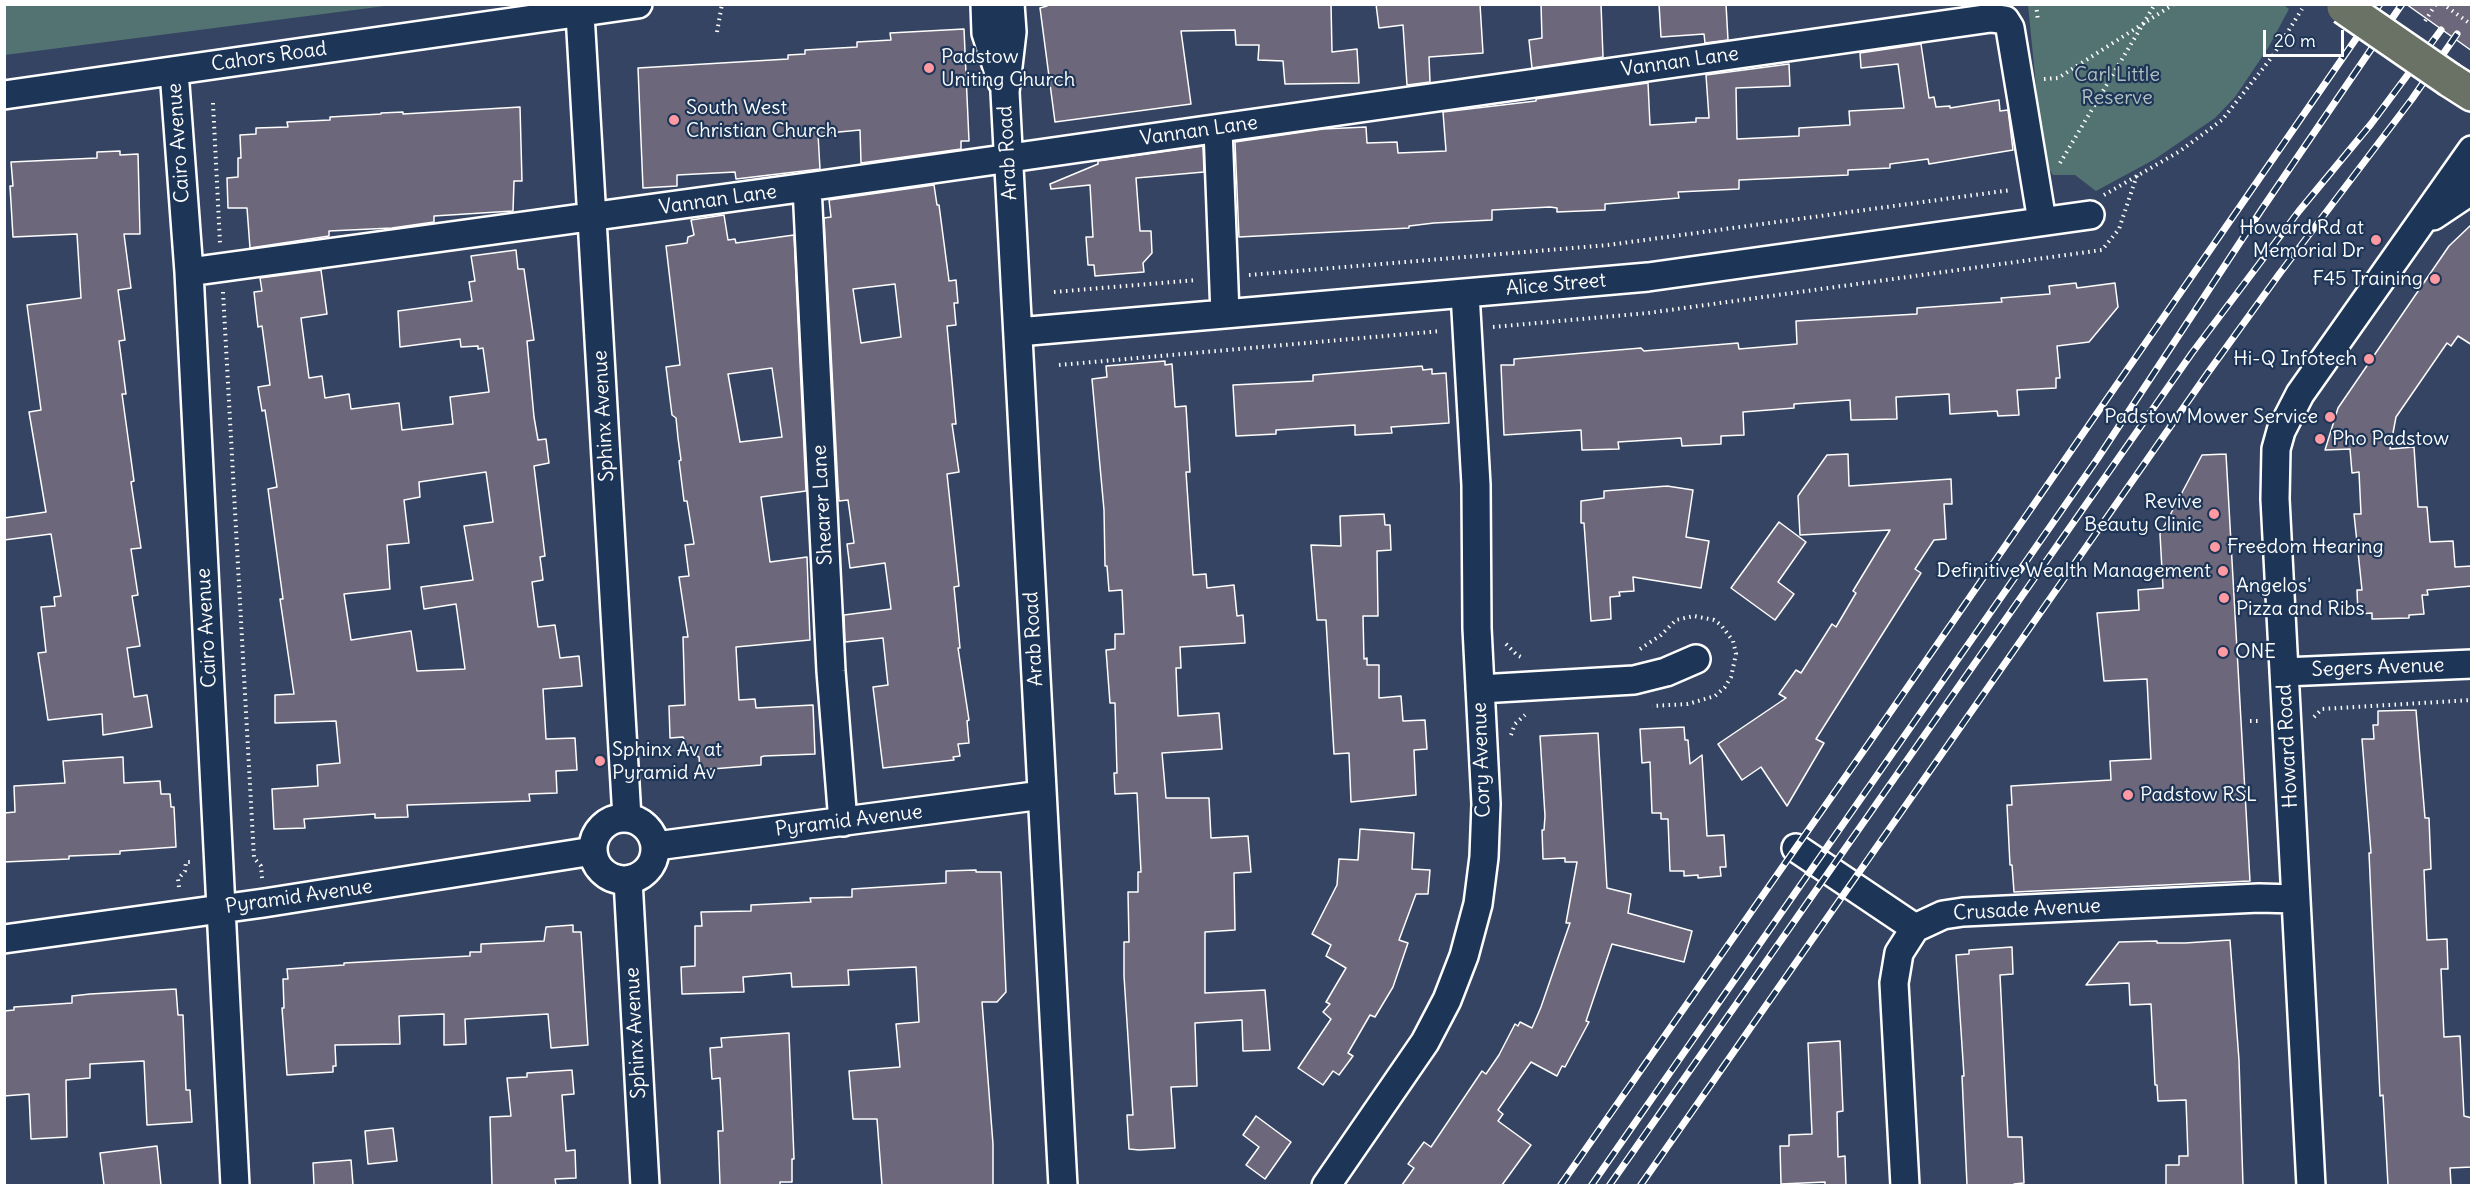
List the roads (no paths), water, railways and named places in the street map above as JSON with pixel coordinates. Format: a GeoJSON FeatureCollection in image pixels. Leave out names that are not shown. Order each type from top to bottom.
{"type":"FeatureCollection","features":[{"type":"Feature","properties":{"kind":"main road"},"geometry":{"type":"LineString","coordinates":[[2342,6],[2461,87]]}},
{"type":"Feature","properties":{"kind":"street","name":"Cahors Road"},"geometry":{"type":"LineString","coordinates":[[4,95],[174,71],[545,12],[638,4]]}},
{"type":"Feature","properties":{"kind":"street","name":"Arab Road"},"geometry":{"type":"LineString","coordinates":[[985,4],[986,33],[1005,92]]}},
{"type":"Feature","properties":{"kind":"street","name":"Arab Road"},"geometry":{"type":"LineString","coordinates":[[1010,4],[1012,32],[1005,92],[1063,1185]]}},
{"type":"Feature","properties":{"kind":"street","name":"Sphinx Avenue"},"geometry":{"type":"LineString","coordinates":[[587,9],[594,217],[627,818]]}},
{"type":"Feature","properties":{"kind":"street","name":"Vannan Lane"},"geometry":{"type":"LineString","coordinates":[[189,272],[807,187],[1991,18],[2005,20],[2010,28],[2043,221]]}},
{"type":"Feature","properties":{"kind":"street","name":"Cairo Avenue"},"geometry":{"type":"LineString","coordinates":[[174,71],[189,272],[235,1185]]}},
{"type":"Feature","properties":{"kind":"street"},"geometry":{"type":"LineString","coordinates":[[1218,129],[1225,314]]}},
{"type":"Feature","properties":{"kind":"street","name":"Howard Road"},"geometry":{"type":"LineString","coordinates":[[2311,1185],[2274,474],[2276,449],[2281,431],[2300,394],[2472,150]]}},
{"type":"Feature","properties":{"kind":"street","name":"Shearer Lane"},"geometry":{"type":"LineString","coordinates":[[807,187],[831,671],[843,822]]}},
{"type":"Feature","properties":{"kind":"street"},"geometry":{"type":"LineString","coordinates":[[2415,230],[2472,190]]}},
{"type":"Feature","properties":{"kind":"street","name":"Alice Street"},"geometry":{"type":"LineString","coordinates":[[1018,332],[1648,277],[2090,215]]}},
{"type":"Feature","properties":{"kind":"street","name":"Cory Avenue"},"geometry":{"type":"LineString","coordinates":[[1326,1185],[1425,1042],[1464,956],[1478,904],[1485,856],[1486,804],[1480,689],[1476,485],[1465,293]]}},
{"type":"Feature","properties":{"kind":"street"},"geometry":{"type":"LineString","coordinates":[[1480,689],[1634,680],[1666,672],[1696,659]]}},
{"type":"Feature","properties":{"kind":"street","name":"Segers Avenue"},"geometry":{"type":"LineString","coordinates":[[2284,672],[2472,664]]}},
{"type":"Feature","properties":{"kind":"street","name":"Pyramid Avenue"},"geometry":{"type":"LineString","coordinates":[[656,846],[1042,795]]}},
{"type":"Feature","properties":{"kind":"street"},"geometry":{"type":"LineString","coordinates":[[616,818],[627,818],[637,820],[646,826],[653,835],[656,846],[651,865],[637,878],[618,880],[601,870],[593,851],[594,840],[598,831],[616,818]]}},
{"type":"Feature","properties":{"kind":"street"},"geometry":{"type":"LineString","coordinates":[[1796,848],[1915,928],[1899,953],[1894,983],[1905,1185]]}},
{"type":"Feature","properties":{"kind":"street","name":"Pyramid Avenue"},"geometry":{"type":"LineString","coordinates":[[4,939],[264,903],[593,851]]}},
{"type":"Feature","properties":{"kind":"street","name":"Sphinx Avenue"},"geometry":{"type":"LineString","coordinates":[[628,880],[645,1185]]}},
{"type":"Feature","properties":{"kind":"street","name":"Crusade Avenue"},"geometry":{"type":"LineString","coordinates":[[1915,928],[1943,915],[1964,912],[2247,899],[2296,899]]}},
{"type":"Feature","properties":{"kind":"railway"},"geometry":{"type":"LineString","coordinates":[[1560,1186],[2380,4]]}},
{"type":"Feature","properties":{"kind":"railway"},"geometry":{"type":"LineString","coordinates":[[1591,1186],[2098,458],[2262,209],[2402,4]]}},
{"type":"Feature","properties":{"kind":"railway"},"geometry":{"type":"LineString","coordinates":[[1609,1186],[2192,353],[2299,211],[2371,124],[2441,30]]}},
{"type":"Feature","properties":{"kind":"railway"},"geometry":{"type":"LineString","coordinates":[[1640,1186],[2207,374],[2280,273],[2412,99],[2457,34]]}},
{"type":"Feature","properties":{"kind":"place","name":"Padstow Uniting Church"},"geometry":{"type":"Point","coordinates":[929,68]}},
{"type":"Feature","properties":{"kind":"place","name":"South West Christian Church"},"geometry":{"type":"Point","coordinates":[674,120]}},
{"type":"Feature","properties":{"kind":"place","name":"Howard Rd at Memorial Dr"},"geometry":{"type":"Point","coordinates":[2376,240]}},
{"type":"Feature","properties":{"kind":"place","name":"F45 Training"},"geometry":{"type":"Point","coordinates":[2435,279]}},
{"type":"Feature","properties":{"kind":"place","name":"Hi-Q Infotech"},"geometry":{"type":"Point","coordinates":[2369,359]}},
{"type":"Feature","properties":{"kind":"place","name":"Padstow Mower Service"},"geometry":{"type":"Point","coordinates":[2330,417]}},
{"type":"Feature","properties":{"kind":"place","name":"Pho Padstow"},"geometry":{"type":"Point","coordinates":[2320,439]}},
{"type":"Feature","properties":{"kind":"place","name":"Revive Beauty Clinic"},"geometry":{"type":"Point","coordinates":[2214,514]}},
{"type":"Feature","properties":{"kind":"place","name":"Freedom Hearing"},"geometry":{"type":"Point","coordinates":[2215,547]}},
{"type":"Feature","properties":{"kind":"place","name":"Definitive Wealth Management"},"geometry":{"type":"Point","coordinates":[2223,571]}},
{"type":"Feature","properties":{"kind":"place","name":"Angelos' Pizza and Ribs"},"geometry":{"type":"Point","coordinates":[2224,598]}},
{"type":"Feature","properties":{"kind":"place","name":"ONE"},"geometry":{"type":"Point","coordinates":[2223,652]}},
{"type":"Feature","properties":{"kind":"place","name":"Sphinx Av at Pyramid Av"},"geometry":{"type":"Point","coordinates":[600,761]}},
{"type":"Feature","properties":{"kind":"place","name":"Padstow RSL"},"geometry":{"type":"Point","coordinates":[2128,795]}},
{"type":"Feature","properties":{"kind":"park label","name":"Carl Little Reserve"},"geometry":{"type":"Point","coordinates":[2117,86]}}]}
